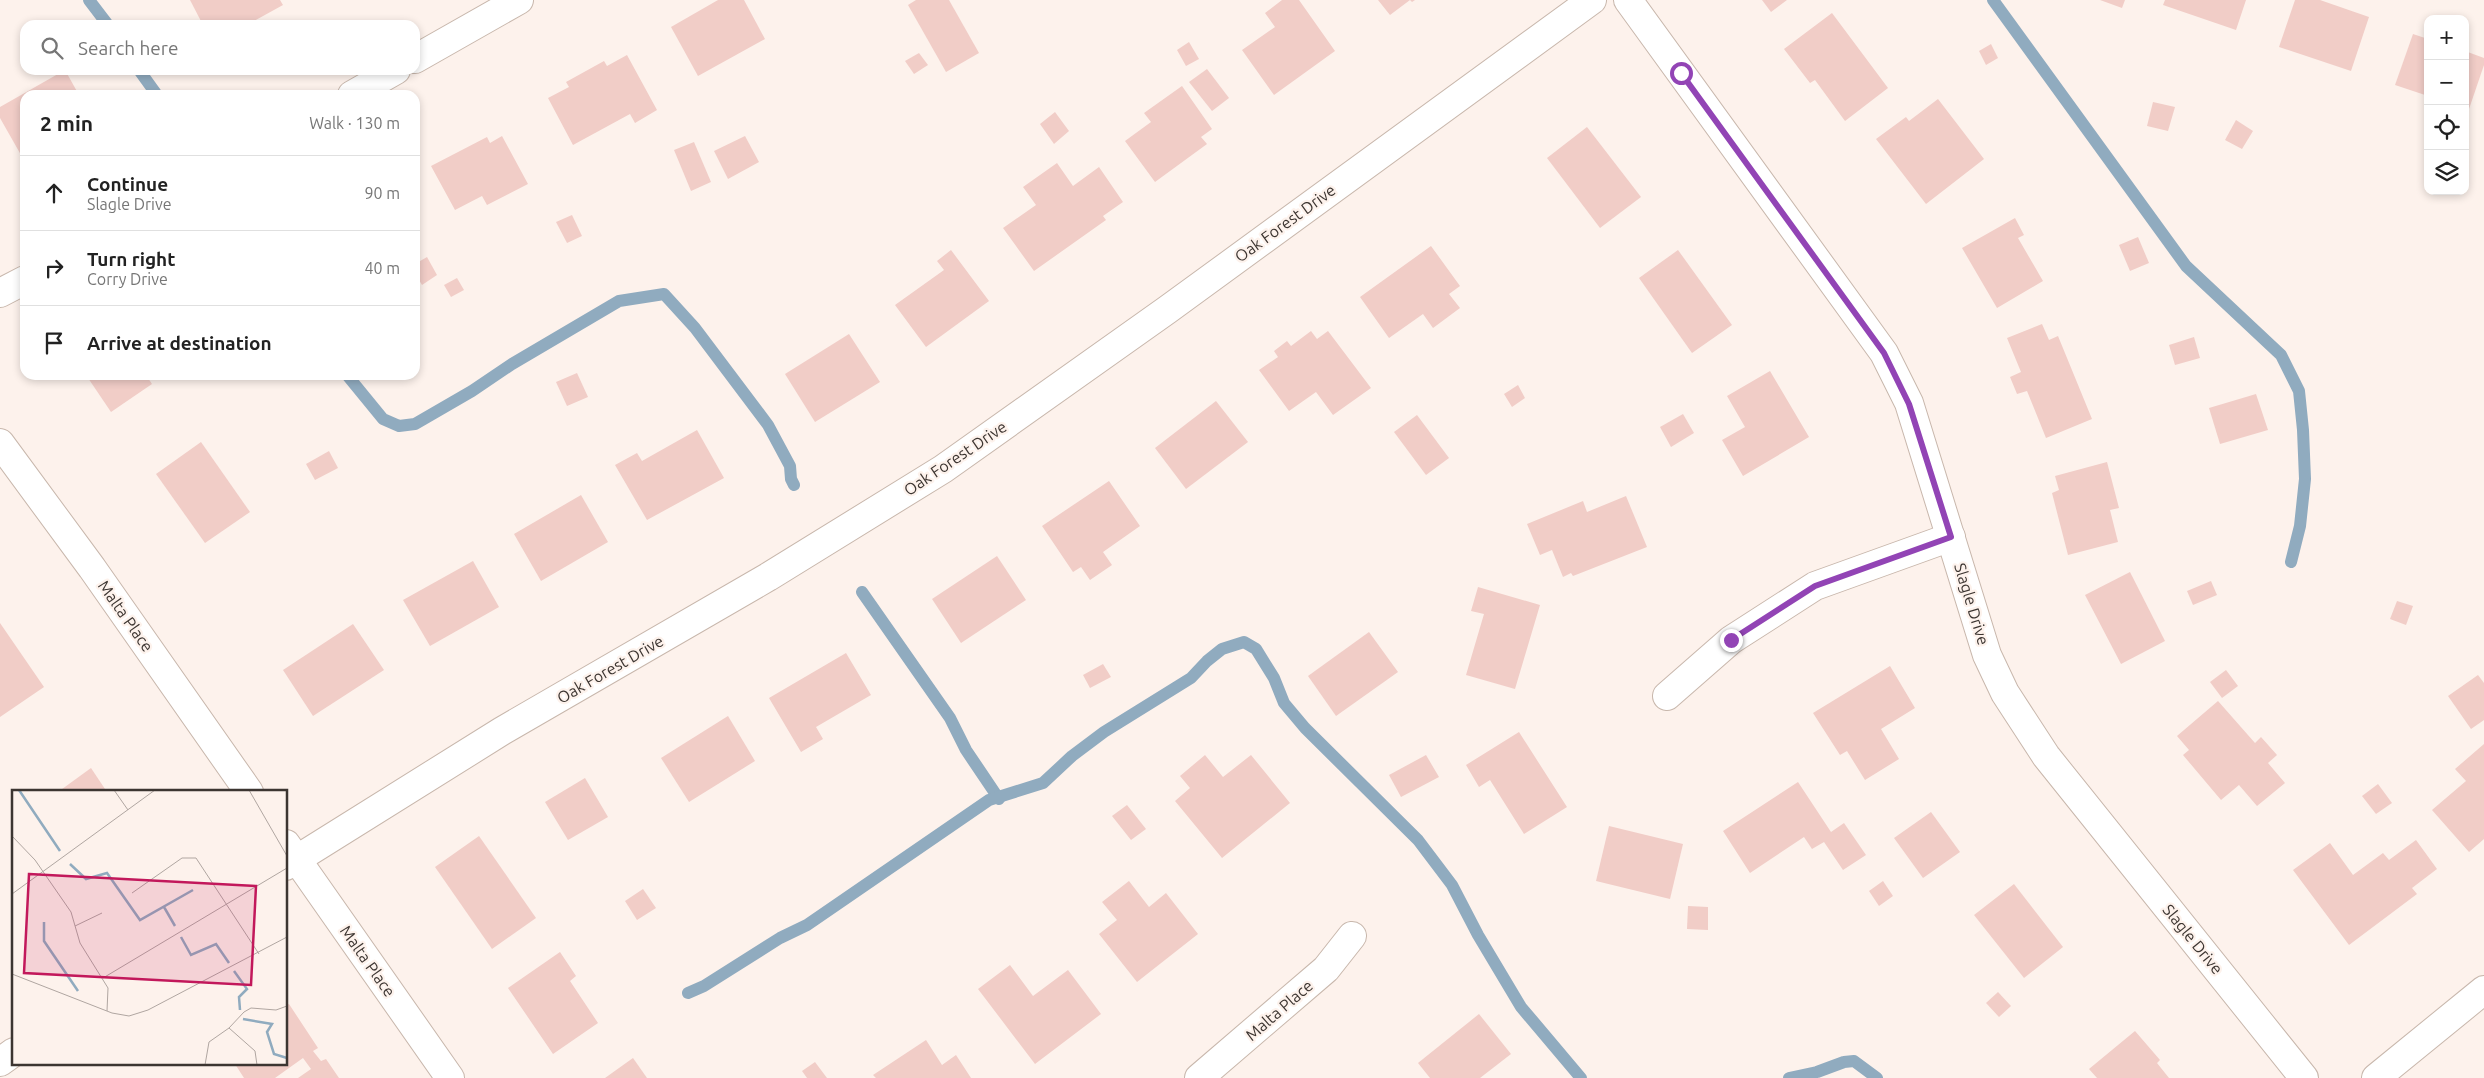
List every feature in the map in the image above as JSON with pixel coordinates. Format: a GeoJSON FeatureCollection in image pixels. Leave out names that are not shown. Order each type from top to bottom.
{"type":"FeatureCollection","features":[{"type":"Feature","properties":{"kind":"street"},"geometry":{"type":"LineString","coordinates":[[420,56],[519,0]]}},
{"type":"Feature","properties":{"kind":"street","name":"Oak Forest Drive"},"geometry":{"type":"LineString","coordinates":[[290,857],[502,730],[768,577],[943,469],[1167,310],[1592,0]]}},
{"type":"Feature","properties":{"kind":"street","name":"Slagle Drive"},"geometry":{"type":"LineString","coordinates":[[1628,0],[1884,353],[1909,404],[1988,655],[2005,693],[2046,756],[2304,1078]]}},
{"type":"Feature","properties":{"kind":"street"},"geometry":{"type":"LineString","coordinates":[[361,90],[387,75]]}},
{"type":"Feature","properties":{"kind":"street"},"geometry":{"type":"LineString","coordinates":[[0,294],[20,283]]}},
{"type":"Feature","properties":{"kind":"street","name":"Malta Place"},"geometry":{"type":"LineString","coordinates":[[0,443],[92,568],[248,790]]}},
{"type":"Feature","properties":{"kind":"street"},"geometry":{"type":"LineString","coordinates":[[1667,696],[1731,640],[1815,586],[1951,537]]}},
{"type":"Feature","properties":{"kind":"street","name":"Malta Place"},"geometry":{"type":"LineString","coordinates":[[290,857],[450,1078]]}},
{"type":"Feature","properties":{"kind":"street","name":"Malta Place"},"geometry":{"type":"LineString","coordinates":[[1199,1078],[1326,969],[1352,936]]}},
{"type":"Feature","properties":{"kind":"street"},"geometry":{"type":"LineString","coordinates":[[2376,1078],[2484,990]]}},
{"type":"Feature","properties":{"kind":"street"},"geometry":{"type":"LineString","coordinates":[[0,1062],[12,1053]]}},
{"type":"Feature","properties":{"kind":"building"},"geometry":{"type":"Polygon","coordinates":[[[190,0],[280,0],[283,5],[256,20],[200,20],[190,0]]]}},
{"type":"Feature","properties":{"kind":"building"},"geometry":{"type":"Polygon","coordinates":[[[718,0],[744,0],[765,39],[698,76],[671,27],[718,0]]]}},
{"type":"Feature","properties":{"kind":"building"},"geometry":{"type":"Polygon","coordinates":[[[916,0],[949,0],[979,53],[946,72],[908,5],[916,0]]]}},
{"type":"Feature","properties":{"kind":"building"},"geometry":{"type":"Polygon","coordinates":[[[1282,0],[1299,0],[1335,51],[1274,95],[1242,50],[1275,27],[1265,13],[1282,0]]]}},
{"type":"Feature","properties":{"kind":"building"},"geometry":{"type":"Polygon","coordinates":[[[1378,0],[1410,0],[1390,15],[1378,0]]]}},
{"type":"Feature","properties":{"kind":"building"},"geometry":{"type":"Polygon","coordinates":[[[1762,0],[1787,0],[1771,12],[1762,0]]]}},
{"type":"Feature","properties":{"kind":"building"},"geometry":{"type":"Polygon","coordinates":[[[2100,0],[2125,0],[2122,8],[2100,0]]]}},
{"type":"Feature","properties":{"kind":"building"},"geometry":{"type":"Polygon","coordinates":[[[2165,0],[2246,0],[2236,30],[2163,5],[2165,0]]]}},
{"type":"Feature","properties":{"kind":"building"},"geometry":{"type":"Polygon","coordinates":[[[2295,0],[2320,0],[2369,17],[2351,71],[2279,47],[2295,0]]]}},
{"type":"Feature","properties":{"kind":"building"},"geometry":{"type":"Polygon","coordinates":[[[1832,13],[1888,88],[1845,121],[1815,80],[1810,83],[1784,49],[1832,13]]]}},
{"type":"Feature","properties":{"kind":"building"},"geometry":{"type":"Polygon","coordinates":[[[2413,34],[2424,38],[2424,95],[2395,85],[2413,34]]]}},
{"type":"Feature","properties":{"kind":"building"},"geometry":{"type":"Polygon","coordinates":[[[1189,42],[1199,59],[1186,66],[1177,50],[1189,42]]]}},
{"type":"Feature","properties":{"kind":"building"},"geometry":{"type":"Polygon","coordinates":[[[1991,44],[1998,58],[1986,65],[1979,51],[1991,44]]]}},
{"type":"Feature","properties":{"kind":"building"},"geometry":{"type":"Polygon","coordinates":[[[2469,52],[2484,58],[2484,65],[2469,109],[2469,52]]]}},
{"type":"Feature","properties":{"kind":"building"},"geometry":{"type":"Polygon","coordinates":[[[919,53],[928,65],[914,74],[905,61],[919,53]]]}},
{"type":"Feature","properties":{"kind":"building"},"geometry":{"type":"Polygon","coordinates":[[[627,55],[657,110],[635,123],[630,114],[573,145],[548,98],[569,87],[566,82],[604,61],[607,66],[627,55]]]}},
{"type":"Feature","properties":{"kind":"building"},"geometry":{"type":"Polygon","coordinates":[[[1207,69],[1229,98],[1212,111],[1189,82],[1207,69]]]}},
{"type":"Feature","properties":{"kind":"building"},"geometry":{"type":"Polygon","coordinates":[[[56,75],[68,75],[76,90],[30,90],[56,75]]]}},
{"type":"Feature","properties":{"kind":"building"},"geometry":{"type":"Polygon","coordinates":[[[1182,86],[1212,129],[1201,137],[1207,144],[1155,182],[1125,141],[1151,122],[1144,113],[1182,86]]]}},
{"type":"Feature","properties":{"kind":"building"},"geometry":{"type":"Polygon","coordinates":[[[20,96],[20,153],[0,118],[0,107],[20,96]]]}},
{"type":"Feature","properties":{"kind":"building"},"geometry":{"type":"Polygon","coordinates":[[[1938,99],[1984,159],[1926,204],[1876,139],[1906,117],[1909,121],[1938,99]]]}},
{"type":"Feature","properties":{"kind":"building"},"geometry":{"type":"Polygon","coordinates":[[[2153,102],[2175,107],[2168,131],[2147,126],[2153,102]]]}},
{"type":"Feature","properties":{"kind":"building"},"geometry":{"type":"Polygon","coordinates":[[[1055,112],[1069,131],[1054,144],[1040,124],[1055,112]]]}},
{"type":"Feature","properties":{"kind":"building"},"geometry":{"type":"Polygon","coordinates":[[[2236,120],[2253,131],[2242,149],[2225,140],[2236,120]]]}},
{"type":"Feature","properties":{"kind":"building"},"geometry":{"type":"Polygon","coordinates":[[[1587,127],[1641,197],[1600,228],[1547,158],[1587,127]]]}},
{"type":"Feature","properties":{"kind":"building"},"geometry":{"type":"Polygon","coordinates":[[[502,136],[528,184],[487,205],[482,196],[455,210],[431,166],[487,137],[490,143],[502,136]]]}},
{"type":"Feature","properties":{"kind":"building"},"geometry":{"type":"Polygon","coordinates":[[[745,136],[759,162],[728,179],[714,151],[745,136]]]}},
{"type":"Feature","properties":{"kind":"building"},"geometry":{"type":"Polygon","coordinates":[[[694,142],[711,182],[691,191],[674,150],[694,142]]]}},
{"type":"Feature","properties":{"kind":"building"},"geometry":{"type":"Polygon","coordinates":[[[1057,163],[1073,186],[1099,167],[1123,202],[1103,216],[1106,220],[1034,271],[1003,228],[1036,205],[1023,187],[1057,163]]]}},
{"type":"Feature","properties":{"kind":"building"},"geometry":{"type":"Polygon","coordinates":[[[572,215],[582,236],[567,243],[556,222],[572,215]]]}},
{"type":"Feature","properties":{"kind":"building"},"geometry":{"type":"Polygon","coordinates":[[[2015,218],[2024,235],[2018,238],[2043,281],[1997,308],[1962,248],[2015,218]]]}},
{"type":"Feature","properties":{"kind":"building"},"geometry":{"type":"Polygon","coordinates":[[[2138,237],[2149,263],[2130,271],[2119,245],[2138,237]]]}},
{"type":"Feature","properties":{"kind":"building"},"geometry":{"type":"Polygon","coordinates":[[[1431,246],[1460,286],[1449,294],[1460,308],[1433,328],[1423,314],[1389,338],[1360,297],[1431,246]]]}},
{"type":"Feature","properties":{"kind":"building"},"geometry":{"type":"Polygon","coordinates":[[[951,250],[989,301],[926,347],[895,305],[944,270],[937,261],[951,250]]]}},
{"type":"Feature","properties":{"kind":"building"},"geometry":{"type":"Polygon","coordinates":[[[1678,250],[1732,325],[1692,353],[1639,278],[1678,250]]]}},
{"type":"Feature","properties":{"kind":"building"},"geometry":{"type":"Polygon","coordinates":[[[427,257],[437,275],[422,285],[420,282],[420,261],[427,257]]]}},
{"type":"Feature","properties":{"kind":"building"},"geometry":{"type":"Polygon","coordinates":[[[457,278],[464,290],[451,297],[444,285],[457,278]]]}},
{"type":"Feature","properties":{"kind":"building"},"geometry":{"type":"Polygon","coordinates":[[[2042,324],[2049,340],[2058,336],[2092,419],[2046,438],[2027,391],[2017,394],[2010,377],[2021,372],[2007,338],[2042,324]]]}},
{"type":"Feature","properties":{"kind":"building"},"geometry":{"type":"Polygon","coordinates":[[[1311,331],[1317,339],[1328,331],[1371,388],[1333,415],[1316,392],[1289,411],[1259,370],[1278,357],[1274,351],[1287,341],[1291,346],[1311,331]]]}},
{"type":"Feature","properties":{"kind":"building"},"geometry":{"type":"Polygon","coordinates":[[[849,334],[880,382],[815,422],[785,374],[849,334]]]}},
{"type":"Feature","properties":{"kind":"building"},"geometry":{"type":"Polygon","coordinates":[[[2194,337],[2200,358],[2175,365],[2169,345],[2194,337]]]}},
{"type":"Feature","properties":{"kind":"building"},"geometry":{"type":"Polygon","coordinates":[[[1770,371],[1809,437],[1743,476],[1722,440],[1745,427],[1727,396],[1770,371]]]}},
{"type":"Feature","properties":{"kind":"building"},"geometry":{"type":"Polygon","coordinates":[[[577,373],[588,397],[567,406],[556,382],[577,373]]]}},
{"type":"Feature","properties":{"kind":"building"},"geometry":{"type":"Polygon","coordinates":[[[89,380],[149,380],[152,384],[111,412],[89,380]]]}},
{"type":"Feature","properties":{"kind":"building"},"geometry":{"type":"Polygon","coordinates":[[[1518,385],[1525,398],[1512,407],[1504,394],[1518,385]]]}},
{"type":"Feature","properties":{"kind":"building"},"geometry":{"type":"Polygon","coordinates":[[[2256,394],[2268,430],[2220,444],[2209,408],[2256,394]]]}},
{"type":"Feature","properties":{"kind":"building"},"geometry":{"type":"Polygon","coordinates":[[[1216,401],[1248,442],[1186,489],[1155,448],[1216,401]]]}},
{"type":"Feature","properties":{"kind":"building"},"geometry":{"type":"Polygon","coordinates":[[[1683,414],[1694,433],[1671,447],[1660,427],[1683,414]]]}},
{"type":"Feature","properties":{"kind":"building"},"geometry":{"type":"Polygon","coordinates":[[[1417,415],[1449,458],[1426,475],[1394,432],[1417,415]]]}},
{"type":"Feature","properties":{"kind":"building"},"geometry":{"type":"Polygon","coordinates":[[[697,430],[724,478],[647,520],[615,465],[637,453],[642,461],[697,430]]]}},
{"type":"Feature","properties":{"kind":"building"},"geometry":{"type":"Polygon","coordinates":[[[201,442],[250,512],[205,543],[156,474],[201,442]]]}},
{"type":"Feature","properties":{"kind":"building"},"geometry":{"type":"Polygon","coordinates":[[[329,451],[338,468],[315,480],[306,464],[329,451]]]}},
{"type":"Feature","properties":{"kind":"building"},"geometry":{"type":"Polygon","coordinates":[[[2107,462],[2119,508],[2110,510],[2118,542],[2068,555],[2052,493],[2059,490],[2055,476],[2107,462]]]}},
{"type":"Feature","properties":{"kind":"building"},"geometry":{"type":"Polygon","coordinates":[[[1109,481],[1140,526],[1103,552],[1112,565],[1090,580],[1081,567],[1073,572],[1042,526],[1109,481]]]}},
{"type":"Feature","properties":{"kind":"building"},"geometry":{"type":"Polygon","coordinates":[[[581,495],[608,542],[541,581],[514,534],[581,495]]]}},
{"type":"Feature","properties":{"kind":"building"},"geometry":{"type":"Polygon","coordinates":[[[1626,496],[1647,547],[1573,576],[1571,573],[1563,577],[1552,550],[1540,555],[1527,524],[1583,501],[1587,512],[1626,496]]]}},
{"type":"Feature","properties":{"kind":"building"},"geometry":{"type":"Polygon","coordinates":[[[997,556],[1026,600],[961,643],[932,599],[997,556]]]}},
{"type":"Feature","properties":{"kind":"building"},"geometry":{"type":"Polygon","coordinates":[[[473,561],[499,607],[430,646],[403,600],[473,561]]]}},
{"type":"Feature","properties":{"kind":"building"},"geometry":{"type":"Polygon","coordinates":[[[2130,572],[2165,641],[2121,664],[2085,595],[2130,572]]]}},
{"type":"Feature","properties":{"kind":"building"},"geometry":{"type":"Polygon","coordinates":[[[2211,581],[2217,595],[2193,605],[2187,591],[2211,581]]]}},
{"type":"Feature","properties":{"kind":"building"},"geometry":{"type":"Polygon","coordinates":[[[1478,587],[1540,605],[1515,689],[1466,675],[1484,614],[1471,611],[1478,587]]]}},
{"type":"Feature","properties":{"kind":"building"},"geometry":{"type":"Polygon","coordinates":[[[2397,601],[2413,606],[2406,625],[2390,619],[2397,601]]]}},
{"type":"Feature","properties":{"kind":"building"},"geometry":{"type":"Polygon","coordinates":[[[0,623],[44,687],[0,717],[0,623]]]}},
{"type":"Feature","properties":{"kind":"building"},"geometry":{"type":"Polygon","coordinates":[[[353,624],[384,670],[313,716],[283,670],[353,624]]]}},
{"type":"Feature","properties":{"kind":"building"},"geometry":{"type":"Polygon","coordinates":[[[1369,632],[1398,672],[1336,716],[1308,676],[1369,632]]]}},
{"type":"Feature","properties":{"kind":"building"},"geometry":{"type":"Polygon","coordinates":[[[846,653],[871,695],[816,727],[823,739],[801,752],[769,698],[846,653]]]}},
{"type":"Feature","properties":{"kind":"building"},"geometry":{"type":"Polygon","coordinates":[[[1103,664],[1111,677],[1090,688],[1083,675],[1103,664]]]}},
{"type":"Feature","properties":{"kind":"building"},"geometry":{"type":"Polygon","coordinates":[[[1890,666],[1915,708],[1881,729],[1899,759],[1865,780],[1847,751],[1840,755],[1813,713],[1890,666]]]}},
{"type":"Feature","properties":{"kind":"building"},"geometry":{"type":"Polygon","coordinates":[[[2226,670],[2238,686],[2222,698],[2210,682],[2226,670]]]}},
{"type":"Feature","properties":{"kind":"building"},"geometry":{"type":"Polygon","coordinates":[[[2478,675],[2484,683],[2484,720],[2471,729],[2448,696],[2478,675]]]}},
{"type":"Feature","properties":{"kind":"building"},"geometry":{"type":"Polygon","coordinates":[[[2218,701],[2255,743],[2261,737],[2277,755],[2268,763],[2285,783],[2257,806],[2239,785],[2221,800],[2183,755],[2189,750],[2177,736],[2218,701]]]}},
{"type":"Feature","properties":{"kind":"building"},"geometry":{"type":"Polygon","coordinates":[[[728,716],[755,761],[689,802],[661,758],[728,716]]]}},
{"type":"Feature","properties":{"kind":"building"},"geometry":{"type":"Polygon","coordinates":[[[1519,732],[1567,807],[1524,834],[1490,780],[1479,787],[1466,765],[1519,732]]]}},
{"type":"Feature","properties":{"kind":"building"},"geometry":{"type":"Polygon","coordinates":[[[2484,744],[2484,839],[2469,852],[2432,810],[2466,781],[2455,769],[2484,744]]]}},
{"type":"Feature","properties":{"kind":"building"},"geometry":{"type":"Polygon","coordinates":[[[1205,755],[1223,777],[1251,755],[1290,803],[1222,858],[1175,801],[1190,788],[1180,776],[1205,755]]]}},
{"type":"Feature","properties":{"kind":"building"},"geometry":{"type":"Polygon","coordinates":[[[1426,755],[1439,777],[1401,797],[1389,775],[1426,755]]]}},
{"type":"Feature","properties":{"kind":"building"},"geometry":{"type":"Polygon","coordinates":[[[91,768],[106,790],[61,790],[91,768]]]}},
{"type":"Feature","properties":{"kind":"building"},"geometry":{"type":"Polygon","coordinates":[[[585,778],[608,817],[568,840],[545,802],[585,778]]]}},
{"type":"Feature","properties":{"kind":"building"},"geometry":{"type":"Polygon","coordinates":[[[1798,782],[1831,832],[1844,823],[1866,855],[1843,870],[1824,842],[1812,849],[1804,837],[1750,873],[1723,831],[1798,782]]]}},
{"type":"Feature","properties":{"kind":"building"},"geometry":{"type":"Polygon","coordinates":[[[2378,784],[2392,803],[2376,814],[2362,796],[2378,784]]]}},
{"type":"Feature","properties":{"kind":"building"},"geometry":{"type":"Polygon","coordinates":[[[1127,805],[1146,829],[1131,840],[1112,816],[1127,805]]]}},
{"type":"Feature","properties":{"kind":"building"},"geometry":{"type":"Polygon","coordinates":[[[1931,812],[1960,852],[1923,878],[1894,838],[1931,812]]]}},
{"type":"Feature","properties":{"kind":"building"},"geometry":{"type":"Polygon","coordinates":[[[1609,826],[1683,844],[1670,899],[1596,881],[1609,826]]]}},
{"type":"Feature","properties":{"kind":"building"},"geometry":{"type":"Polygon","coordinates":[[[479,836],[536,918],[492,949],[435,867],[479,836]]]}},
{"type":"Feature","properties":{"kind":"building"},"geometry":{"type":"Polygon","coordinates":[[[2416,840],[2437,869],[2412,888],[2417,894],[2349,945],[2293,870],[2330,843],[2353,875],[2383,853],[2389,860],[2416,840]]]}},
{"type":"Feature","properties":{"kind":"building"},"geometry":{"type":"Polygon","coordinates":[[[1129,881],[1149,907],[1166,893],[1198,934],[1137,982],[1099,934],[1117,920],[1102,902],[1129,881]]]}},
{"type":"Feature","properties":{"kind":"building"},"geometry":{"type":"Polygon","coordinates":[[[1883,881],[1893,896],[1879,906],[1869,891],[1883,881]]]}},
{"type":"Feature","properties":{"kind":"building"},"geometry":{"type":"Polygon","coordinates":[[[2014,884],[2063,947],[2024,978],[1974,915],[2014,884]]]}},
{"type":"Feature","properties":{"kind":"building"},"geometry":{"type":"Polygon","coordinates":[[[643,889],[656,908],[637,920],[625,901],[643,889]]]}},
{"type":"Feature","properties":{"kind":"building"},"geometry":{"type":"Polygon","coordinates":[[[1688,906],[1708,907],[1708,930],[1687,929],[1688,906]]]}},
{"type":"Feature","properties":{"kind":"building"},"geometry":{"type":"Polygon","coordinates":[[[560,952],[576,976],[570,981],[598,1023],[553,1054],[508,988],[560,952]]]}},
{"type":"Feature","properties":{"kind":"building"},"geometry":{"type":"Polygon","coordinates":[[[1010,965],[1033,996],[1068,970],[1101,1014],[1035,1064],[978,989],[1010,965]]]}},
{"type":"Feature","properties":{"kind":"building"},"geometry":{"type":"Polygon","coordinates":[[[1998,992],[2011,1006],[1999,1017],[1986,1003],[1998,992]]]}},
{"type":"Feature","properties":{"kind":"building"},"geometry":{"type":"Polygon","coordinates":[[[288,1004],[318,1048],[313,1051],[321,1061],[326,1059],[339,1078],[298,1078],[311,1069],[303,1058],[275,1078],[244,1078],[236,1066],[288,1066],[288,1004]]]}},
{"type":"Feature","properties":{"kind":"building"},"geometry":{"type":"Polygon","coordinates":[[[1479,1014],[1511,1054],[1480,1078],[1430,1078],[1418,1063],[1479,1014]]]}},
{"type":"Feature","properties":{"kind":"building"},"geometry":{"type":"Polygon","coordinates":[[[2135,1031],[2160,1060],[2157,1063],[2169,1078],[2097,1078],[2089,1069],[2135,1031]]]}},
{"type":"Feature","properties":{"kind":"building"},"geometry":{"type":"Polygon","coordinates":[[[926,1040],[942,1065],[956,1055],[971,1078],[876,1078],[873,1075],[926,1040]]]}},
{"type":"Feature","properties":{"kind":"building"},"geometry":{"type":"Polygon","coordinates":[[[633,1058],[647,1078],[605,1078],[633,1058]]]}},
{"type":"Feature","properties":{"kind":"building"},"geometry":{"type":"Polygon","coordinates":[[[815,1062],[827,1078],[807,1078],[802,1071],[815,1062]]]}},
{"type":"Feature","properties":{"kind":"waterway"},"geometry":{"type":"LineString","coordinates":[[89,0],[104,20]]}},
{"type":"Feature","properties":{"kind":"waterway"},"geometry":{"type":"LineString","coordinates":[[1993,0],[2186,266],[2281,355],[2299,391],[2303,430],[2305,479],[2300,526],[2291,562]]}},
{"type":"Feature","properties":{"kind":"waterway"},"geometry":{"type":"LineString","coordinates":[[143,75],[153,90]]}},
{"type":"Feature","properties":{"kind":"waterway"},"geometry":{"type":"LineString","coordinates":[[351,380],[383,419],[399,426],[415,424],[619,301],[664,294],[695,328],[768,425],[790,466],[791,479],[794,485]]}},
{"type":"Feature","properties":{"kind":"waterway"},"geometry":{"type":"LineString","coordinates":[[862,592],[950,718],[966,750],[999,799]]}},
{"type":"Feature","properties":{"kind":"waterway"},"geometry":{"type":"LineString","coordinates":[[688,993],[704,986],[780,938],[807,925],[989,800],[1043,783],[1072,756],[1104,732],[1191,678],[1222,649],[1244,642],[1256,649],[1274,678],[1284,703],[1305,728],[1418,840],[1452,885],[1478,935],[1521,1007],[1581,1078]]}},
{"type":"Feature","properties":{"kind":"waterway"},"geometry":{"type":"LineString","coordinates":[[1789,1078],[1817,1072],[1844,1062],[1854,1061],[1877,1078]]}},
{"type":"Feature","properties":{"kind":"route"},"geometry":{"type":"LineString","coordinates":[[1681,73],[1884,353],[1909,404],[1951,537],[1815,586],[1731,640]]}}]}
